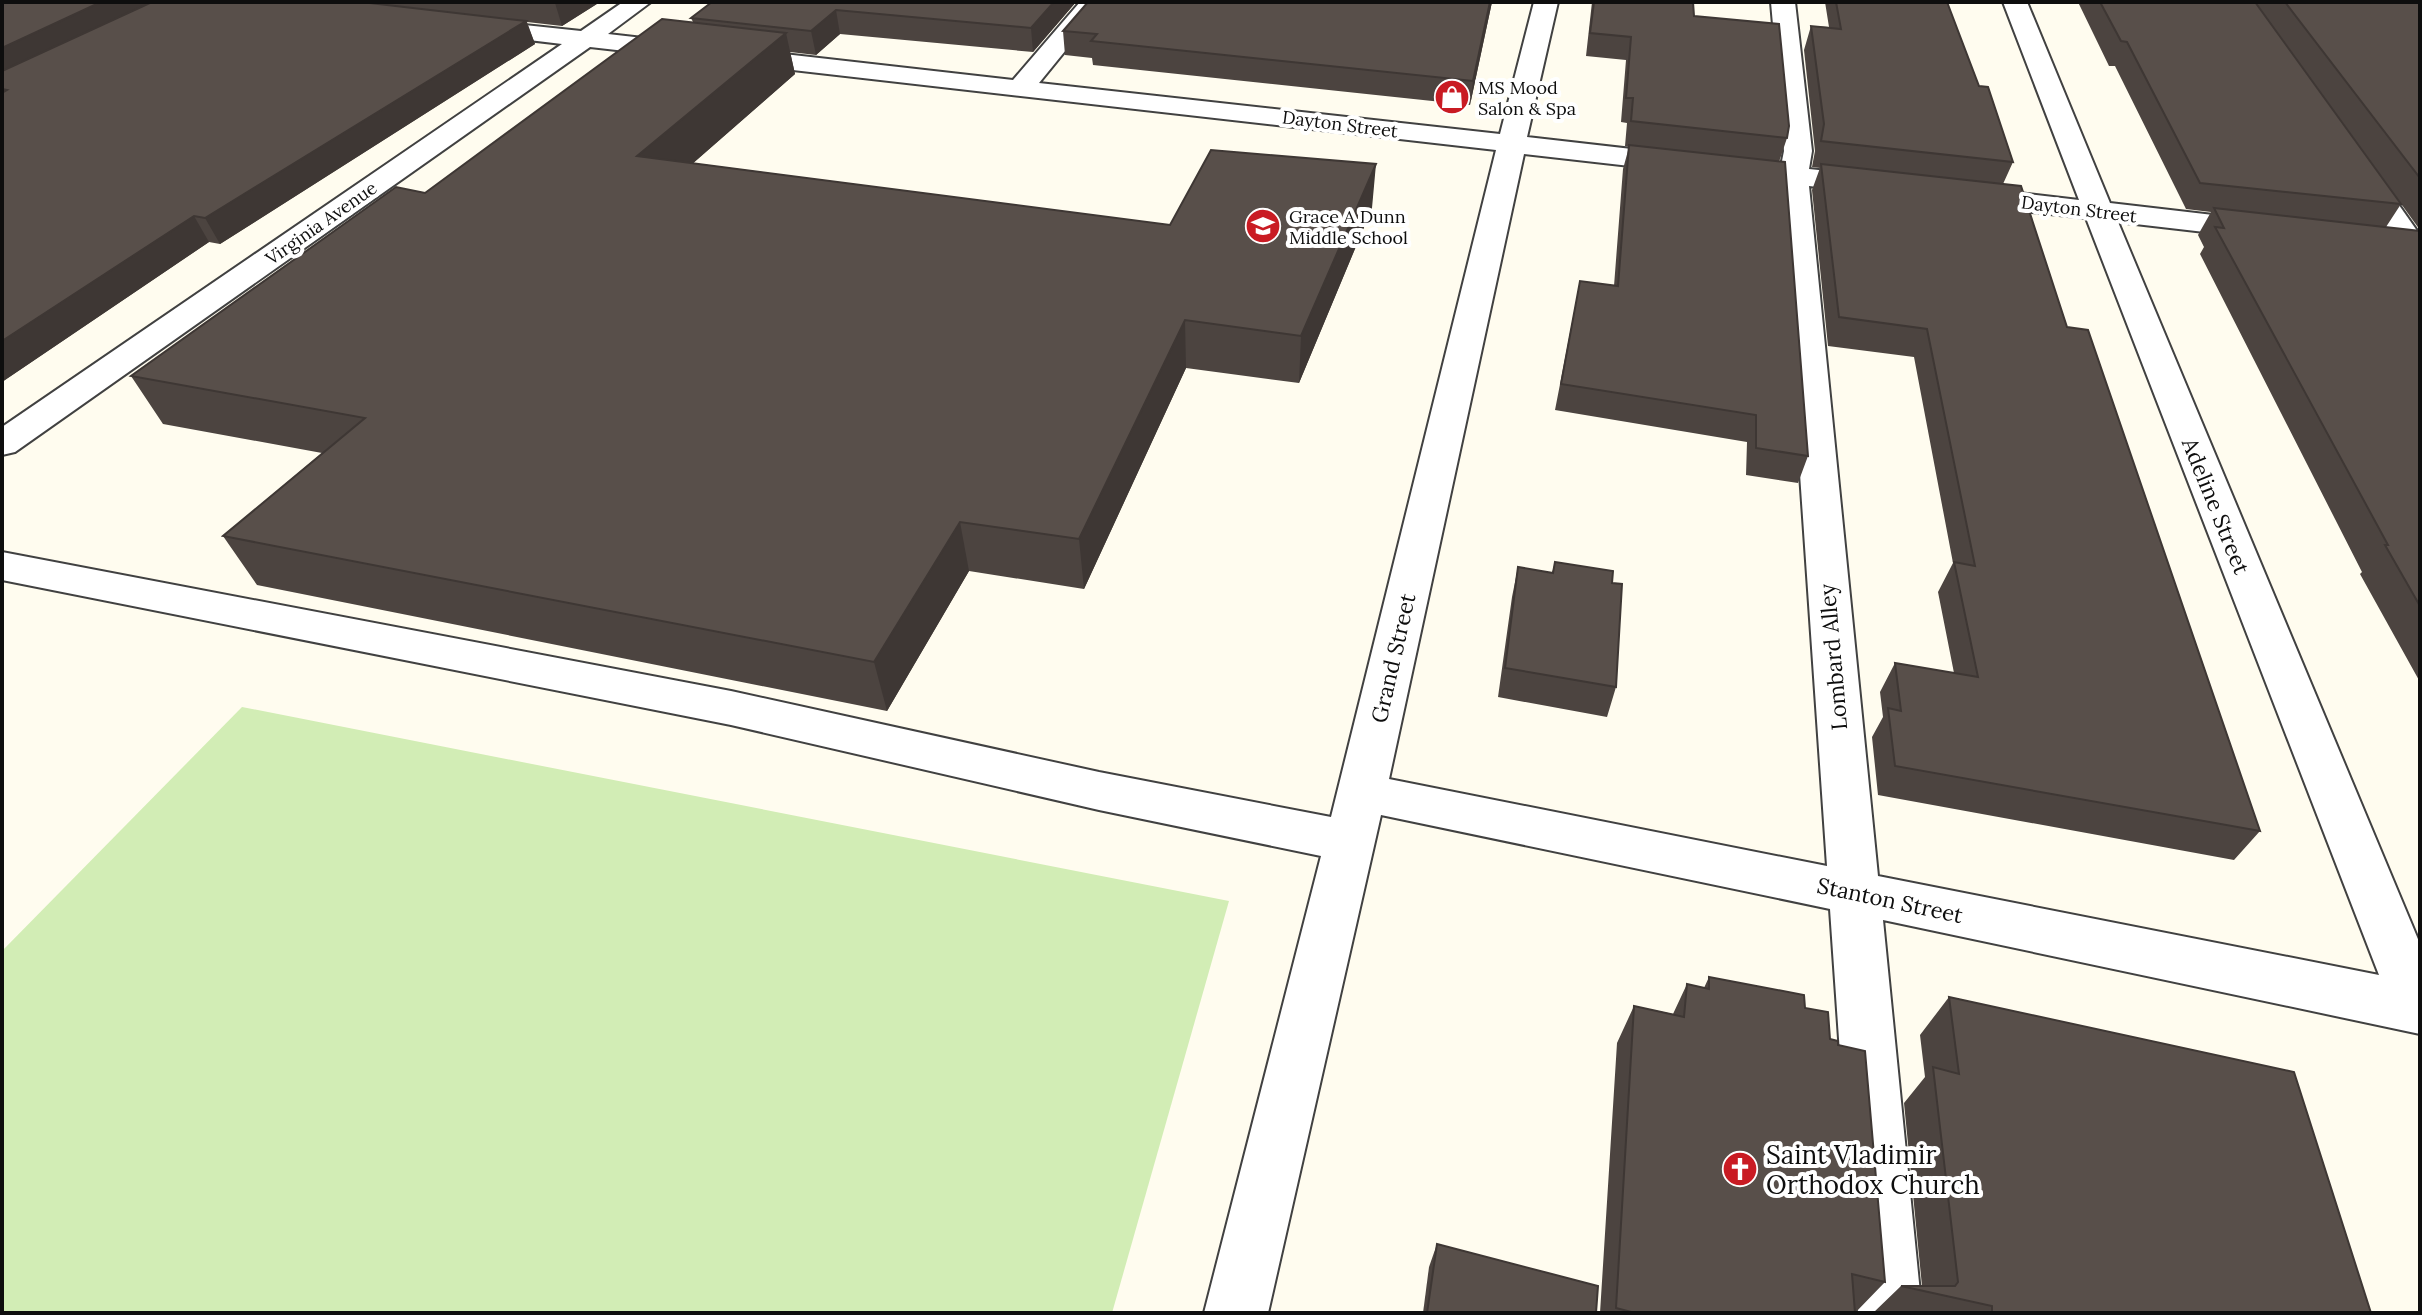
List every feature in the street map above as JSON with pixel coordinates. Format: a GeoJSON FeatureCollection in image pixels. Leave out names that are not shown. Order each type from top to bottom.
{"type":"FeatureCollection","features":[{"type":"Feature","properties":{"kind":"street","name":"Virginia Avenue"},"geometry":{"type":"LineString","coordinates":[[2,444],[639,2]]}},
{"type":"Feature","properties":{"kind":"street"},"geometry":{"type":"LineString","coordinates":[[1021,87],[1093,2]]}},
{"type":"Feature","properties":{"kind":"street","name":"Grand Street"},"geometry":{"type":"LineString","coordinates":[[1236,1313],[1546,2]]}},
{"type":"Feature","properties":{"kind":"street","name":"Lombard Alley"},"geometry":{"type":"LineString","coordinates":[[1783,2],[1798,151],[1794,176],[1890,1313]]}},
{"type":"Feature","properties":{"kind":"street","name":"Adeline Street"},"geometry":{"type":"LineString","coordinates":[[2015,2],[2212,498],[2420,1008]]}},
{"type":"Feature","properties":{"kind":"street","name":"Dayton Street"},"geometry":{"type":"LineString","coordinates":[[444,23],[1901,188]]}},
{"type":"Feature","properties":{"kind":"street"},"geometry":{"type":"LineString","coordinates":[[2347,151],[2418,251]]}},
{"type":"Feature","properties":{"kind":"street","name":"Dayton Street"},"geometry":{"type":"LineString","coordinates":[[1946,194],[2290,233]]}},
{"type":"Feature","properties":{"kind":"street"},"geometry":{"type":"LineString","coordinates":[[2382,243],[2418,251]]}},
{"type":"Feature","properties":{"kind":"street","name":"Stanton Street"},"geometry":{"type":"LineString","coordinates":[[2,566],[731,708],[1114,794],[1355,816],[1853,893],[2420,1008]]}},
{"type":"Feature","properties":{"kind":"green space"},"geometry":{"type":"Polygon","coordinates":[[[242,707],[1229,901],[1112,1313],[2,1313],[2,951],[242,707]]]}},
{"type":"Feature","properties":{"kind":"building"},"geometry":{"type":"Polygon","coordinates":[[[2,2],[101,2],[2,48],[2,2]]]}},
{"type":"Feature","properties":{"kind":"building"},"geometry":{"type":"Polygon","coordinates":[[[152,2],[361,2],[526,21],[205,218],[194,216],[2,341],[2,93],[7,90],[2,89],[2,71],[152,2]]]}},
{"type":"Feature","properties":{"kind":"building"},"geometry":{"type":"Polygon","coordinates":[[[712,2],[1054,2],[1031,28],[836,10],[811,31],[691,18],[712,2]]]}},
{"type":"Feature","properties":{"kind":"building"},"geometry":{"type":"Polygon","coordinates":[[[1088,2],[1490,2],[1473,81],[1091,41],[1097,34],[1063,31],[1088,2]]]}},
{"type":"Feature","properties":{"kind":"building"},"geometry":{"type":"Polygon","coordinates":[[[1594,2],[1693,2],[1694,16],[1779,24],[1789,126],[1787,138],[1631,121],[1633,98],[1626,98],[1631,37],[1590,33],[1594,2]]]}},
{"type":"Feature","properties":{"kind":"building"},"geometry":{"type":"Polygon","coordinates":[[[1836,2],[1947,2],[1979,86],[1988,87],[2013,162],[1821,141],[1824,124],[1811,26],[1841,29],[1836,2]]]}},
{"type":"Feature","properties":{"kind":"building"},"geometry":{"type":"Polygon","coordinates":[[[2100,2],[2255,2],[2401,204],[2200,183],[2127,42],[2121,41],[2100,2]]]}},
{"type":"Feature","properties":{"kind":"building"},"geometry":{"type":"Polygon","coordinates":[[[2285,2],[2420,2],[2420,178],[2285,2]]]}},
{"type":"Feature","properties":{"kind":"building"},"geometry":{"type":"Polygon","coordinates":[[[662,19],[786,33],[637,156],[1170,225],[1211,150],[1376,164],[1301,336],[1185,320],[1079,539],[960,522],[874,662],[223,536],[365,418],[131,376],[396,187],[425,193],[662,19]]]}},
{"type":"Feature","properties":{"kind":"building"},"geometry":{"type":"Polygon","coordinates":[[[1629,145],[1785,162],[1808,456],[1756,448],[1756,415],[1561,384],[1580,281],[1618,286],[1629,145]]]}},
{"type":"Feature","properties":{"kind":"building"},"geometry":{"type":"Polygon","coordinates":[[[1821,164],[2021,186],[2067,327],[2088,330],[2260,831],[1895,766],[1888,708],[1901,711],[1895,663],[1978,677],[1954,562],[1975,566],[1927,329],[1839,317],[1821,164]]]}},
{"type":"Feature","properties":{"kind":"building"},"geometry":{"type":"Polygon","coordinates":[[[2214,208],[2420,231],[2420,606],[2215,227],[2224,228],[2214,208]]]}},
{"type":"Feature","properties":{"kind":"building"},"geometry":{"type":"Polygon","coordinates":[[[1555,562],[1613,571],[1612,583],[1622,584],[1616,687],[1505,668],[1518,567],[1553,573],[1555,562]]]}},
{"type":"Feature","properties":{"kind":"building","name":"Saint Vladimir Orthodox Church"},"geometry":{"type":"Polygon","coordinates":[[[1709,977],[1804,995],[1805,1008],[1828,1012],[1830,1039],[1838,1041],[1838,1045],[1865,1051],[1885,1282],[1852,1274],[1855,1313],[1635,1313],[1616,1308],[1634,1006],[1684,1017],[1687,984],[1709,989],[1709,977]]]}},
{"type":"Feature","properties":{"kind":"building"},"geometry":{"type":"Polygon","coordinates":[[[1949,997],[2294,1072],[2371,1313],[1992,1313],[1992,1306],[1901,1286],[1955,1286],[1958,1282],[1933,1067],[1959,1074],[1949,997]]]}},
{"type":"Feature","properties":{"kind":"building"},"geometry":{"type":"Polygon","coordinates":[[[1437,1244],[1598,1286],[1596,1313],[1427,1313],[1437,1244]]]}},
{"type":"Feature","properties":{"kind":"place","name":"MS Mood Salon & Spa"},"geometry":{"type":"Point","coordinates":[1452,97]}},
{"type":"Feature","properties":{"kind":"place","name":"Grace A Dunn Middle School"},"geometry":{"type":"Point","coordinates":[1263,226]}},
{"type":"Feature","properties":{"kind":"place","name":"Saint Vladimir Orthodox Church"},"geometry":{"type":"Point","coordinates":[1740,1169]}}]}
